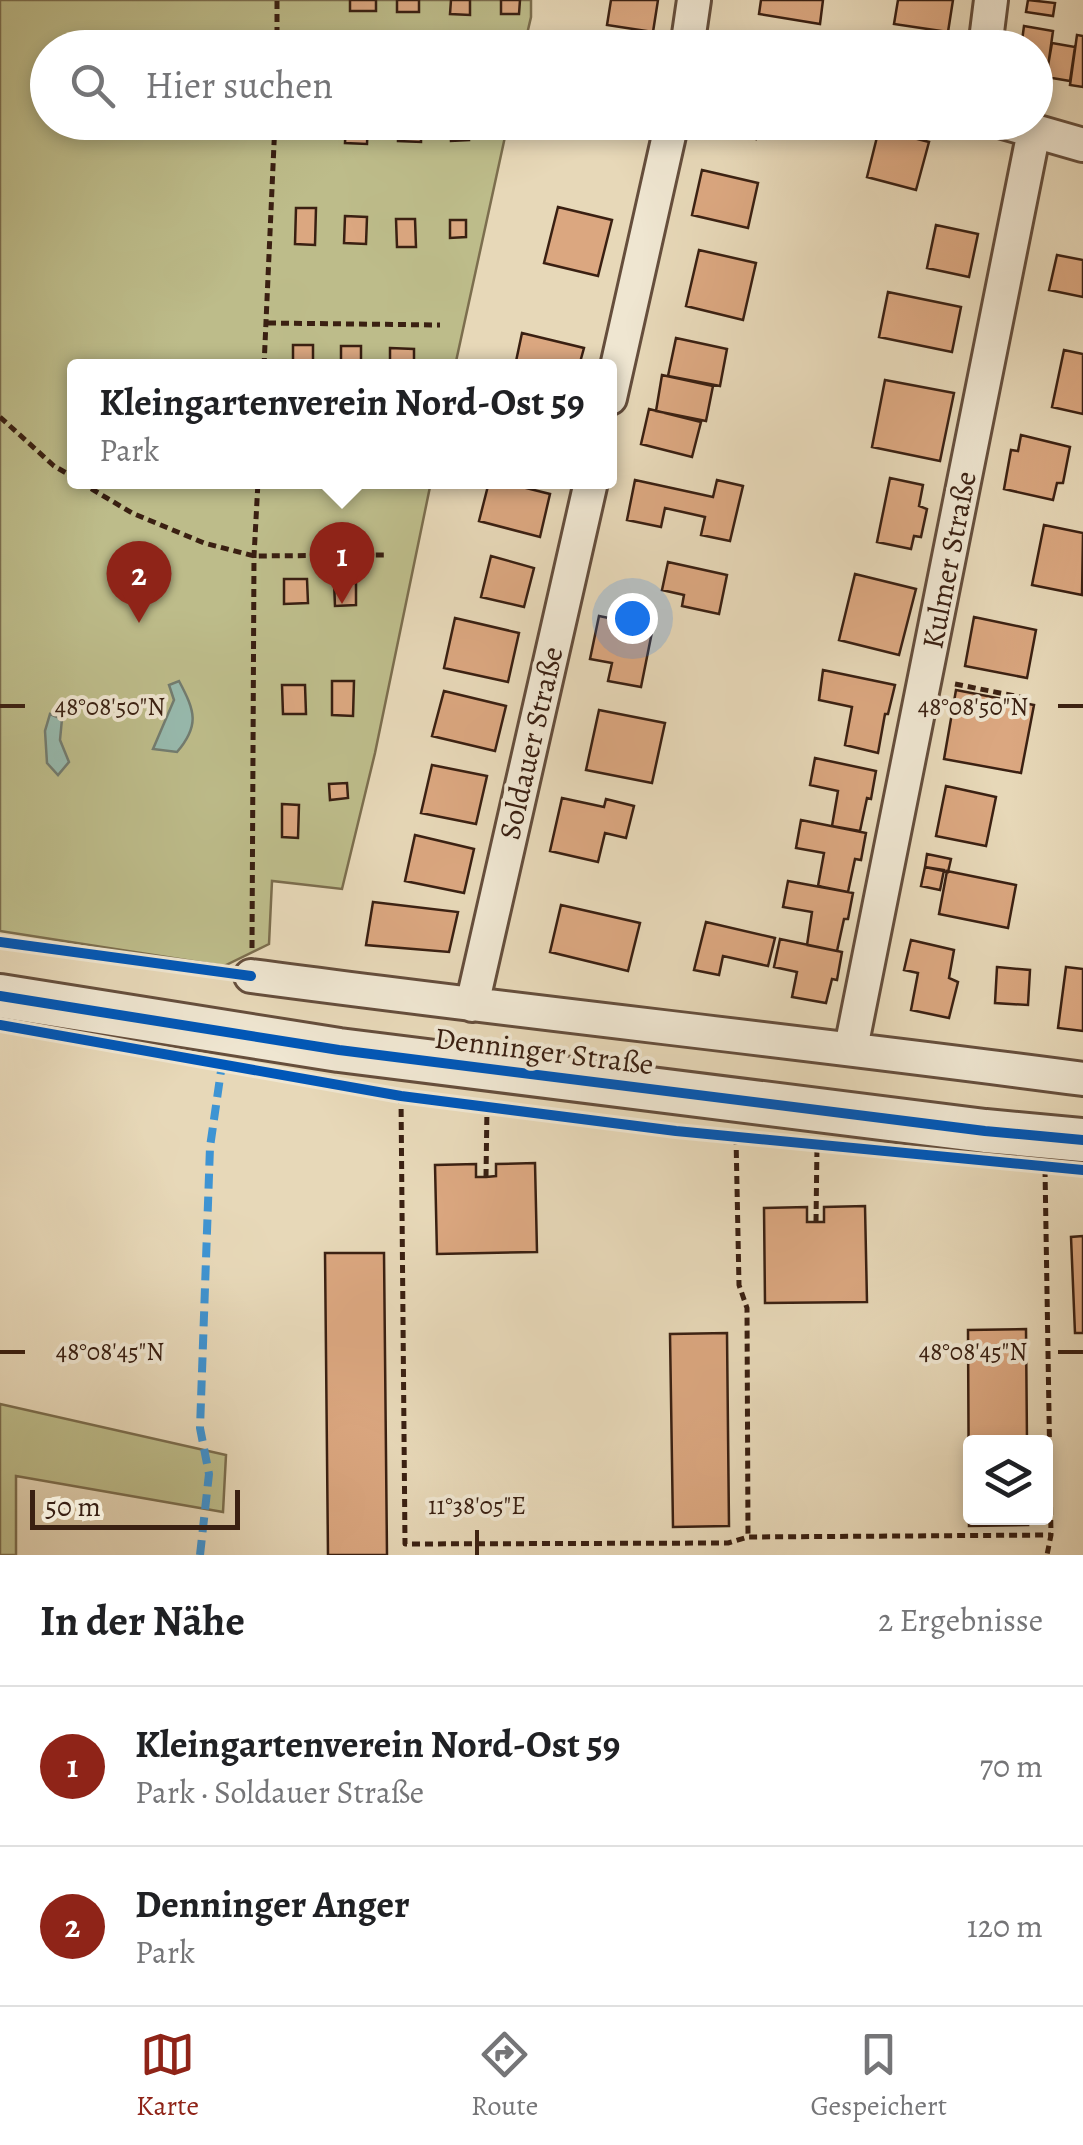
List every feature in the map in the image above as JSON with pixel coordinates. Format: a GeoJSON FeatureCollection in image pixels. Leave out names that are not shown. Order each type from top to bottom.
{"type":"FeatureCollection","features":[{"type":"Feature","properties":{"kind":"street"},"geometry":{"type":"LineString","coordinates":[[694,0],[695,30]]}},
{"type":"Feature","properties":{"kind":"street"},"geometry":{"type":"LineString","coordinates":[[987,30],[991,0]]}},
{"type":"Feature","properties":{"kind":"street"},"geometry":{"type":"LineString","coordinates":[[1053,137],[1083,145]]}},
{"type":"Feature","properties":{"kind":"street"},"geometry":{"type":"LineString","coordinates":[[617,367],[668,140]]}},
{"type":"Feature","properties":{"kind":"street","name":"Kulmer Straße"},"geometry":{"type":"LineString","coordinates":[[852,1048],[1016,140]]}},
{"type":"Feature","properties":{"kind":"street","name":"Soldauer Straße"},"geometry":{"type":"LineString","coordinates":[[472,1006],[588,489]]}},
{"type":"Feature","properties":{"kind":"street","name":"Denninger Straße"},"geometry":{"type":"LineString","coordinates":[[251,976],[1083,1079]]}},
{"type":"Feature","properties":{"kind":"street","name":"Denninger Straße"},"geometry":{"type":"LineString","coordinates":[[0,996],[339,1050],[1083,1140]]}},
{"type":"Feature","properties":{"kind":"path"},"geometry":{"type":"LineString","coordinates":[[277,30],[278,0]]}},
{"type":"Feature","properties":{"kind":"path"},"geometry":{"type":"LineString","coordinates":[[264,359],[273,140]]}},
{"type":"Feature","properties":{"kind":"path"},"geometry":{"type":"LineString","coordinates":[[266,323],[440,325]]}},
{"type":"Feature","properties":{"kind":"path"},"geometry":{"type":"LineString","coordinates":[[0,417],[67,474]]}},
{"type":"Feature","properties":{"kind":"path"},"geometry":{"type":"LineString","coordinates":[[92,489],[132,513],[204,543],[254,556],[384,556]]}},
{"type":"Feature","properties":{"kind":"path"},"geometry":{"type":"LineString","coordinates":[[251,976],[258,489]]}},
{"type":"Feature","properties":{"kind":"path"},"geometry":{"type":"LineString","coordinates":[[940,680],[1030,699]]}},
{"type":"Feature","properties":{"kind":"path"},"geometry":{"type":"LineString","coordinates":[[401,1096],[405,1544],[728,1543],[748,1537],[1051,1534]]}},
{"type":"Feature","properties":{"kind":"path"},"geometry":{"type":"LineString","coordinates":[[486,1107],[486,1176]]}},
{"type":"Feature","properties":{"kind":"path"},"geometry":{"type":"LineString","coordinates":[[736,1136],[738,1285],[747,1308],[748,1537]]}},
{"type":"Feature","properties":{"kind":"path"},"geometry":{"type":"LineString","coordinates":[[816,1222],[817,1144]]}},
{"type":"Feature","properties":{"kind":"path"},"geometry":{"type":"LineString","coordinates":[[1045,1166],[1051,1534],[1047,1555]]}},
{"type":"Feature","properties":{"kind":"shaded area"},"geometry":{"type":"Polygon","coordinates":[[[0,0],[531,0],[528,30],[30,30],[30,140],[504,140],[457,359],[67,359],[67,489],[430,489],[375,753],[342,889],[272,881],[269,944],[224,966],[0,931],[0,0]]]}},
{"type":"Feature","properties":{"kind":"shaded area"},"geometry":{"type":"Polygon","coordinates":[[[0,1404],[226,1455],[223,1512],[16,1476],[16,1555],[0,1555],[0,1404]]]}},
{"type":"Feature","properties":{"kind":"water"},"geometry":{"type":"Polygon","coordinates":[[[179,681],[193,718],[189,734],[177,752],[153,749],[174,700],[169,685],[179,681]]]}},
{"type":"Feature","properties":{"kind":"water"},"geometry":{"type":"Polygon","coordinates":[[[50,714],[62,719],[60,740],[69,762],[58,775],[47,763],[45,731],[50,714]]]}},
{"type":"Feature","properties":{"kind":"building"},"geometry":{"type":"Polygon","coordinates":[[[350,0],[376,0],[376,11],[350,11],[350,0]]]}},
{"type":"Feature","properties":{"kind":"building"},"geometry":{"type":"Polygon","coordinates":[[[397,0],[419,0],[419,12],[397,12],[397,0]]]}},
{"type":"Feature","properties":{"kind":"building"},"geometry":{"type":"Polygon","coordinates":[[[451,0],[470,0],[470,15],[450,14],[451,0]]]}},
{"type":"Feature","properties":{"kind":"building"},"geometry":{"type":"Polygon","coordinates":[[[501,0],[520,0],[519,14],[501,14],[501,0]]]}},
{"type":"Feature","properties":{"kind":"building"},"geometry":{"type":"Polygon","coordinates":[[[611,0],[658,0],[653,30],[607,25],[611,0]]]}},
{"type":"Feature","properties":{"kind":"building"},"geometry":{"type":"Polygon","coordinates":[[[761,0],[823,0],[820,24],[759,14],[761,0]]]}},
{"type":"Feature","properties":{"kind":"building"},"geometry":{"type":"Polygon","coordinates":[[[898,0],[953,0],[948,30],[894,24],[898,0]]]}},
{"type":"Feature","properties":{"kind":"building"},"geometry":{"type":"Polygon","coordinates":[[[1028,0],[1055,3],[1053,16],[1026,12],[1028,0]]]}},
{"type":"Feature","properties":{"kind":"building"},"geometry":{"type":"Polygon","coordinates":[[[1077,35],[1083,36],[1083,87],[1070,85],[1077,35]]]}},
{"type":"Feature","properties":{"kind":"building"},"geometry":{"type":"Polygon","coordinates":[[[1053,43],[1075,47],[1070,81],[1053,78],[1053,43]]]}},
{"type":"Feature","properties":{"kind":"building"},"geometry":{"type":"Polygon","coordinates":[[[345,140],[367,140],[367,144],[345,140]]]}},
{"type":"Feature","properties":{"kind":"building"},"geometry":{"type":"Polygon","coordinates":[[[876,140],[929,142],[916,190],[867,177],[876,140]]]}},
{"type":"Feature","properties":{"kind":"building"},"geometry":{"type":"Polygon","coordinates":[[[702,170],[758,183],[748,228],[692,215],[702,170]]]}},
{"type":"Feature","properties":{"kind":"building"},"geometry":{"type":"Polygon","coordinates":[[[558,207],[612,220],[598,276],[544,263],[558,207]]]}},
{"type":"Feature","properties":{"kind":"building"},"geometry":{"type":"Polygon","coordinates":[[[296,208],[316,208],[315,245],[295,244],[296,208]]]}},
{"type":"Feature","properties":{"kind":"building"},"geometry":{"type":"Polygon","coordinates":[[[345,216],[367,217],[366,244],[344,243],[345,216]]]}},
{"type":"Feature","properties":{"kind":"building"},"geometry":{"type":"Polygon","coordinates":[[[396,219],[415,219],[416,247],[397,247],[396,219]]]}},
{"type":"Feature","properties":{"kind":"building"},"geometry":{"type":"Polygon","coordinates":[[[450,220],[466,220],[466,237],[450,238],[450,220]]]}},
{"type":"Feature","properties":{"kind":"building"},"geometry":{"type":"Polygon","coordinates":[[[936,225],[978,234],[969,277],[927,268],[936,225]]]}},
{"type":"Feature","properties":{"kind":"building"},"geometry":{"type":"Polygon","coordinates":[[[699,250],[756,263],[743,320],[686,306],[699,250]]]}},
{"type":"Feature","properties":{"kind":"building"},"geometry":{"type":"Polygon","coordinates":[[[1057,255],[1083,260],[1083,297],[1049,290],[1057,255]]]}},
{"type":"Feature","properties":{"kind":"building"},"geometry":{"type":"Polygon","coordinates":[[[888,292],[961,307],[952,352],[879,337],[888,292]]]}},
{"type":"Feature","properties":{"kind":"building"},"geometry":{"type":"Polygon","coordinates":[[[522,333],[584,348],[581,359],[516,359],[522,333]]]}},
{"type":"Feature","properties":{"kind":"building"},"geometry":{"type":"Polygon","coordinates":[[[676,338],[727,349],[720,386],[668,376],[676,338]]]}},
{"type":"Feature","properties":{"kind":"building"},"geometry":{"type":"Polygon","coordinates":[[[293,345],[313,345],[313,359],[293,359],[293,345]]]}},
{"type":"Feature","properties":{"kind":"building"},"geometry":{"type":"Polygon","coordinates":[[[341,346],[361,346],[361,359],[341,359],[341,346]]]}},
{"type":"Feature","properties":{"kind":"building"},"geometry":{"type":"Polygon","coordinates":[[[390,348],[414,349],[414,359],[390,359],[390,348]]]}},
{"type":"Feature","properties":{"kind":"building"},"geometry":{"type":"Polygon","coordinates":[[[1064,350],[1083,354],[1083,414],[1052,407],[1064,350]]]}},
{"type":"Feature","properties":{"kind":"building"},"geometry":{"type":"Polygon","coordinates":[[[662,375],[713,386],[706,421],[656,411],[662,375]]]}},
{"type":"Feature","properties":{"kind":"building"},"geometry":{"type":"Polygon","coordinates":[[[885,380],[954,393],[940,461],[872,447],[885,380]]]}},
{"type":"Feature","properties":{"kind":"building"},"geometry":{"type":"Polygon","coordinates":[[[649,409],[701,422],[692,457],[641,444],[649,409]]]}},
{"type":"Feature","properties":{"kind":"building"},"geometry":{"type":"Polygon","coordinates":[[[1021,435],[1070,447],[1063,483],[1057,483],[1053,500],[1004,489],[1011,450],[1018,451],[1021,435]]]}},
{"type":"Feature","properties":{"kind":"building"},"geometry":{"type":"Polygon","coordinates":[[[890,478],[923,485],[919,506],[927,509],[921,537],[914,536],[911,549],[877,542],[890,478]]]}},
{"type":"Feature","properties":{"kind":"building"},"geometry":{"type":"Polygon","coordinates":[[[635,480],[713,497],[717,480],[743,486],[730,541],[701,535],[705,517],[665,508],[661,527],[627,520],[635,480]]]}},
{"type":"Feature","properties":{"kind":"building"},"geometry":{"type":"Polygon","coordinates":[[[487,489],[530,489],[550,494],[540,537],[479,521],[487,489]]]}},
{"type":"Feature","properties":{"kind":"building"},"geometry":{"type":"Polygon","coordinates":[[[1044,525],[1083,533],[1082,595],[1032,585],[1044,525]]]}},
{"type":"Feature","properties":{"kind":"building"},"geometry":{"type":"Polygon","coordinates":[[[491,556],[534,568],[524,607],[481,597],[491,556]]]}},
{"type":"Feature","properties":{"kind":"building"},"geometry":{"type":"Polygon","coordinates":[[[668,562],[727,575],[719,614],[682,606],[684,595],[662,590],[668,562]]]}},
{"type":"Feature","properties":{"kind":"building"},"geometry":{"type":"Polygon","coordinates":[[[855,574],[916,589],[899,655],[839,640],[855,574]]]}},
{"type":"Feature","properties":{"kind":"building"},"geometry":{"type":"Polygon","coordinates":[[[284,579],[307,579],[308,603],[284,604],[284,579]]]}},
{"type":"Feature","properties":{"kind":"building"},"geometry":{"type":"Polygon","coordinates":[[[334,581],[356,581],[356,605],[335,606],[334,581]]]}},
{"type":"Feature","properties":{"kind":"building"},"geometry":{"type":"Polygon","coordinates":[[[599,616],[653,627],[641,687],[608,681],[612,663],[590,659],[599,616]]]}},
{"type":"Feature","properties":{"kind":"building"},"geometry":{"type":"Polygon","coordinates":[[[974,617],[1036,630],[1027,678],[965,666],[974,617]]]}},
{"type":"Feature","properties":{"kind":"building"},"geometry":{"type":"Polygon","coordinates":[[[455,618],[519,633],[508,682],[444,668],[455,618]]]}},
{"type":"Feature","properties":{"kind":"building"},"geometry":{"type":"Polygon","coordinates":[[[823,670],[895,685],[878,753],[845,745],[852,707],[819,700],[823,670]]]}},
{"type":"Feature","properties":{"kind":"building"},"geometry":{"type":"Polygon","coordinates":[[[332,681],[354,681],[353,716],[332,715],[332,681]]]}},
{"type":"Feature","properties":{"kind":"building"},"geometry":{"type":"Polygon","coordinates":[[[282,685],[305,685],[306,714],[283,714],[282,685]]]}},
{"type":"Feature","properties":{"kind":"building"},"geometry":{"type":"Polygon","coordinates":[[[956,690],[1034,705],[1021,773],[944,759],[956,690]]]}},
{"type":"Feature","properties":{"kind":"building"},"geometry":{"type":"Polygon","coordinates":[[[444,691],[506,706],[495,751],[432,736],[444,691]]]}},
{"type":"Feature","properties":{"kind":"building"},"geometry":{"type":"Polygon","coordinates":[[[599,710],[665,723],[652,783],[586,770],[599,710]]]}},
{"type":"Feature","properties":{"kind":"building"},"geometry":{"type":"Polygon","coordinates":[[[815,758],[876,771],[860,831],[832,826],[838,791],[810,785],[815,758]]]}},
{"type":"Feature","properties":{"kind":"building"},"geometry":{"type":"Polygon","coordinates":[[[432,765],[487,776],[476,824],[421,813],[432,765]]]}},
{"type":"Feature","properties":{"kind":"building"},"geometry":{"type":"Polygon","coordinates":[[[347,783],[348,798],[330,800],[329,784],[347,783]]]}},
{"type":"Feature","properties":{"kind":"building"},"geometry":{"type":"Polygon","coordinates":[[[946,786],[996,797],[986,846],[936,836],[946,786]]]}},
{"type":"Feature","properties":{"kind":"building"},"geometry":{"type":"Polygon","coordinates":[[[562,798],[604,807],[606,799],[634,806],[626,838],[605,833],[598,862],[550,851],[562,798]]]}},
{"type":"Feature","properties":{"kind":"building"},"geometry":{"type":"Polygon","coordinates":[[[282,804],[299,805],[298,838],[282,837],[282,804]]]}},
{"type":"Feature","properties":{"kind":"building"},"geometry":{"type":"Polygon","coordinates":[[[801,820],[866,833],[861,860],[855,859],[848,892],[818,886],[824,853],[796,848],[801,820]]]}},
{"type":"Feature","properties":{"kind":"building"},"geometry":{"type":"Polygon","coordinates":[[[415,835],[474,849],[464,893],[405,881],[415,835]]]}},
{"type":"Feature","properties":{"kind":"building"},"geometry":{"type":"Polygon","coordinates":[[[927,854],[951,859],[948,872],[925,867],[927,854]]]}},
{"type":"Feature","properties":{"kind":"building"},"geometry":{"type":"Polygon","coordinates":[[[925,867],[944,870],[940,890],[921,886],[925,867]]]}},
{"type":"Feature","properties":{"kind":"building"},"geometry":{"type":"Polygon","coordinates":[[[947,871],[1016,885],[1008,928],[939,914],[947,871]]]}},
{"type":"Feature","properties":{"kind":"building"},"geometry":{"type":"Polygon","coordinates":[[[788,881],[853,893],[837,951],[807,945],[812,912],[783,907],[788,881]]]}},
{"type":"Feature","properties":{"kind":"building"},"geometry":{"type":"Polygon","coordinates":[[[373,902],[458,912],[449,952],[366,945],[373,902]]]}},
{"type":"Feature","properties":{"kind":"building"},"geometry":{"type":"Polygon","coordinates":[[[561,905],[640,923],[628,971],[550,952],[561,905]]]}},
{"type":"Feature","properties":{"kind":"building"},"geometry":{"type":"Polygon","coordinates":[[[706,922],[775,938],[768,966],[723,956],[719,975],[694,970],[706,922]]]}},
{"type":"Feature","properties":{"kind":"building"},"geometry":{"type":"Polygon","coordinates":[[[780,939],[842,952],[837,980],[832,979],[826,1003],[792,997],[797,972],[774,967],[780,939]]]}},
{"type":"Feature","properties":{"kind":"building"},"geometry":{"type":"Polygon","coordinates":[[[911,940],[954,950],[949,978],[958,982],[949,1018],[911,1010],[918,973],[904,970],[911,940]]]}},
{"type":"Feature","properties":{"kind":"building"},"geometry":{"type":"Polygon","coordinates":[[[997,967],[1030,970],[1028,1005],[995,1003],[997,967]]]}},
{"type":"Feature","properties":{"kind":"building"},"geometry":{"type":"Polygon","coordinates":[[[1066,967],[1083,969],[1083,1031],[1058,1028],[1066,967]]]}},
{"type":"Feature","properties":{"kind":"building"},"geometry":{"type":"Polygon","coordinates":[[[535,1163],[537,1252],[437,1254],[435,1165],[476,1164],[476,1177],[486,1177],[496,1176],[496,1164],[535,1163]]]}},
{"type":"Feature","properties":{"kind":"building"},"geometry":{"type":"Polygon","coordinates":[[[865,1206],[867,1302],[765,1303],[764,1208],[807,1207],[807,1222],[824,1222],[824,1207],[865,1206]]]}},
{"type":"Feature","properties":{"kind":"building"},"geometry":{"type":"Polygon","coordinates":[[[1083,1236],[1083,1333],[1075,1333],[1071,1237],[1083,1236]]]}},
{"type":"Feature","properties":{"kind":"building"},"geometry":{"type":"Polygon","coordinates":[[[325,1253],[384,1253],[387,1555],[328,1555],[325,1253]]]}},
{"type":"Feature","properties":{"kind":"building"},"geometry":{"type":"Polygon","coordinates":[[[1026,1329],[1027,1435],[969,1435],[968,1330],[1026,1329]]]}},
{"type":"Feature","properties":{"kind":"building"},"geometry":{"type":"Polygon","coordinates":[[[727,1333],[729,1526],[673,1527],[670,1334],[727,1333]]]}},
{"type":"Feature","properties":{"kind":"marked path"},"geometry":{"type":"LineString","coordinates":[[200,1555],[209,1474],[200,1428],[210,1147],[222,1064]]}},
{"type":"Feature","properties":{"kind":"cycle path"},"geometry":{"type":"LineString","coordinates":[[0,942],[251,976]]}},
{"type":"Feature","properties":{"kind":"cycle path"},"geometry":{"type":"LineString","coordinates":[[0,996],[339,1050],[1083,1140]]}},
{"type":"Feature","properties":{"kind":"cycle path"},"geometry":{"type":"LineString","coordinates":[[0,1025],[401,1096],[676,1131],[1083,1170]]}},
{"type":"Feature","properties":{"kind":"place","name":"Kleingartenverein Nord-Ost 59"},"geometry":{"type":"Point","coordinates":[342,604]}},
{"type":"Feature","properties":{"kind":"place","name":"Denninger Anger"},"geometry":{"type":"Point","coordinates":[139,623]}}]}
